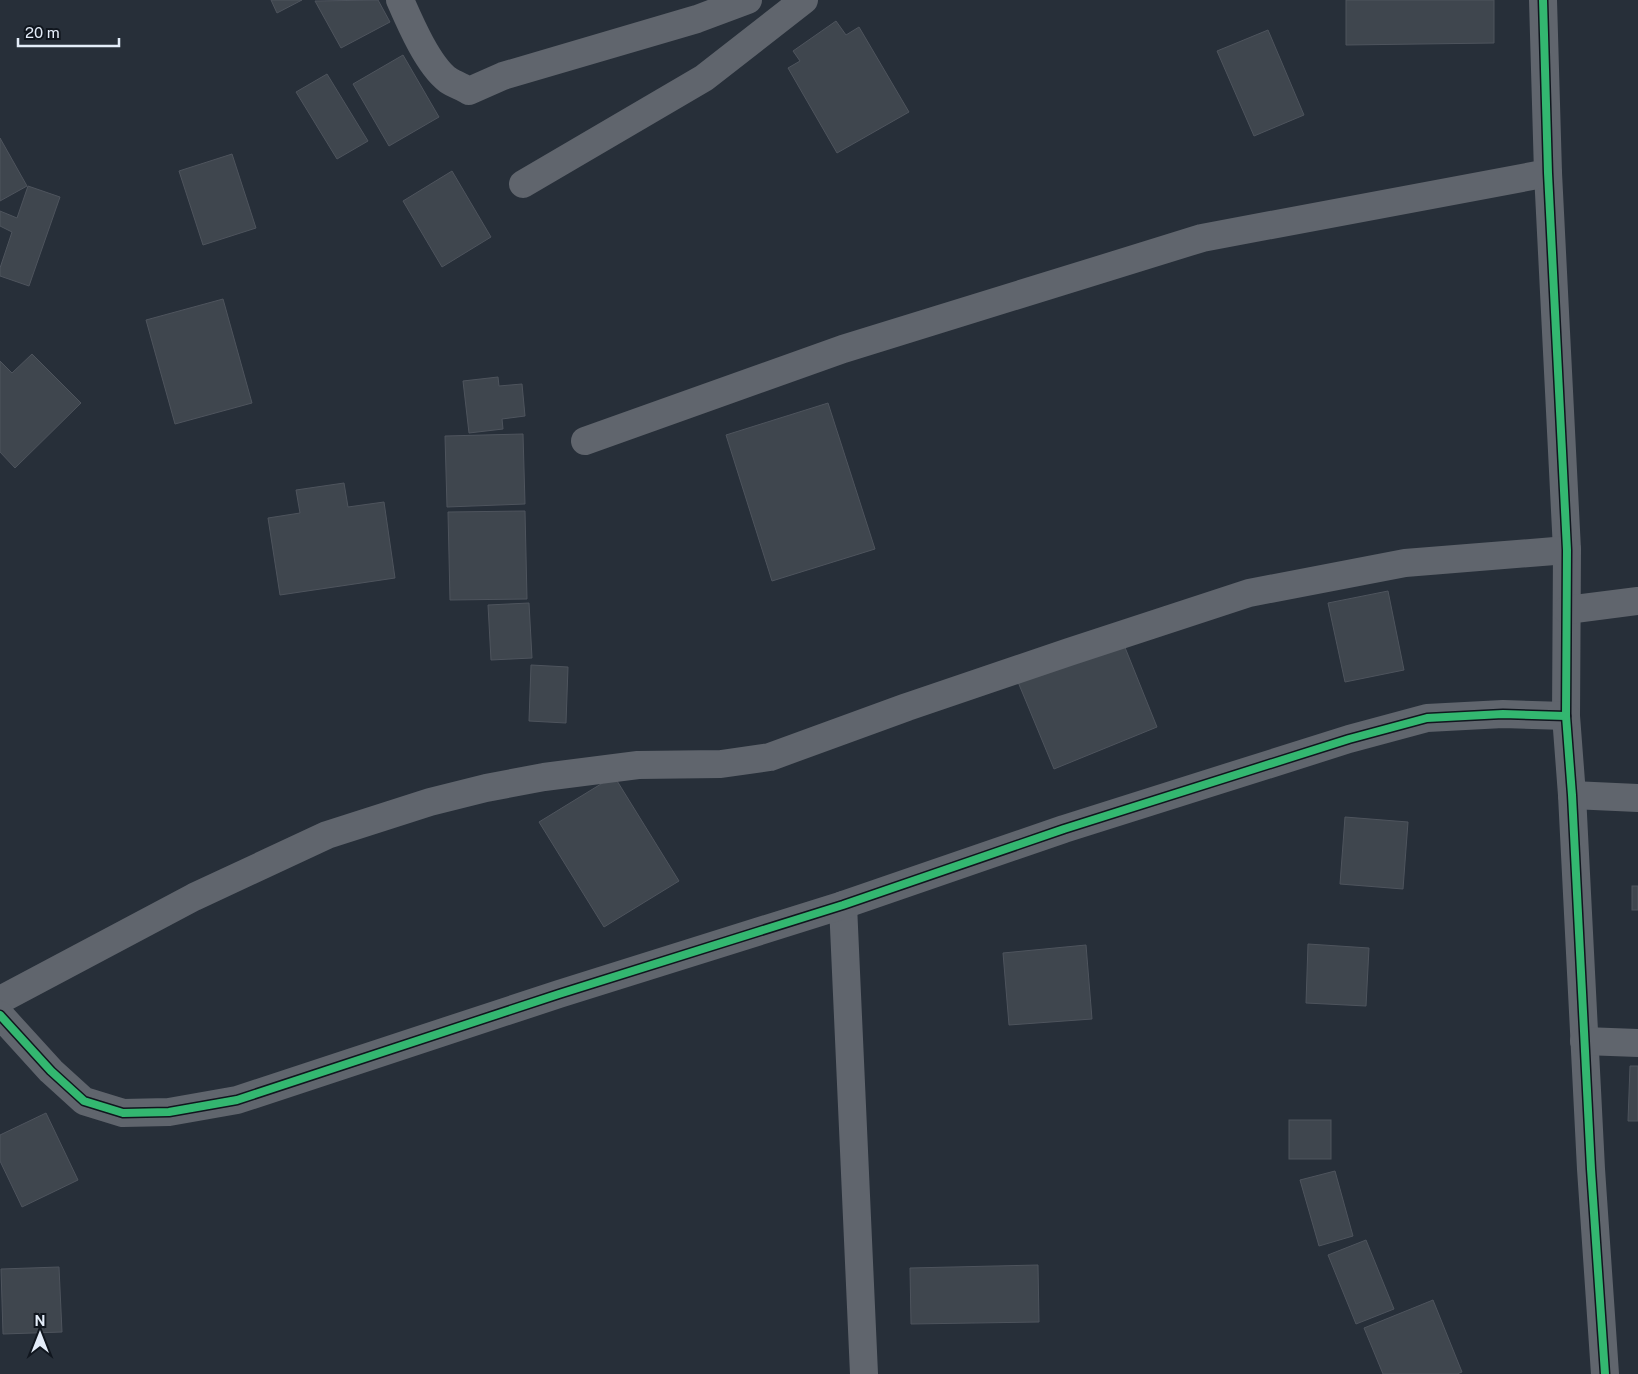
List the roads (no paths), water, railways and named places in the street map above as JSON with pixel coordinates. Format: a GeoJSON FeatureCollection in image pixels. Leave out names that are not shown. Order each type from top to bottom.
{"type":"FeatureCollection","features":[{"type":"Feature","properties":{"kind":"street"},"geometry":{"type":"LineString","coordinates":[[400,0],[417,37],[438,70],[448,80],[469,91],[503,76],[697,20],[748,0]]}},
{"type":"Feature","properties":{"kind":"street"},"geometry":{"type":"LineString","coordinates":[[523,184],[704,78],[804,0]]}},
{"type":"Feature","properties":{"kind":"street"},"geometry":{"type":"LineString","coordinates":[[1543,0],[1548,173],[1567,550],[1566,716],[1572,795],[1590,1169],[1606,1374]]}},
{"type":"Feature","properties":{"kind":"street"},"geometry":{"type":"LineString","coordinates":[[585,441],[843,349],[1202,238],[1548,173]]}},
{"type":"Feature","properties":{"kind":"street"},"geometry":{"type":"LineString","coordinates":[[0,1000],[194,897],[328,835],[430,802],[486,788],[544,777],[638,765],[721,764],[770,757],[907,707],[1249,594],[1405,563],[1567,550]]}},
{"type":"Feature","properties":{"kind":"street"},"geometry":{"type":"LineString","coordinates":[[1566,610],[1638,601]]}},
{"type":"Feature","properties":{"kind":"street"},"geometry":{"type":"LineString","coordinates":[[0,1015],[51,1071],[84,1101],[123,1113],[168,1112],[237,1100],[560,994],[843,905],[1064,829],[1349,739],[1427,718],[1503,714],[1566,716]]}},
{"type":"Feature","properties":{"kind":"street"},"geometry":{"type":"LineString","coordinates":[[1572,795],[1638,798]]}},
{"type":"Feature","properties":{"kind":"street"},"geometry":{"type":"LineString","coordinates":[[843,905],[864,1374]]}},
{"type":"Feature","properties":{"kind":"street"},"geometry":{"type":"LineString","coordinates":[[1584,1040],[1638,1044]]}}]}
